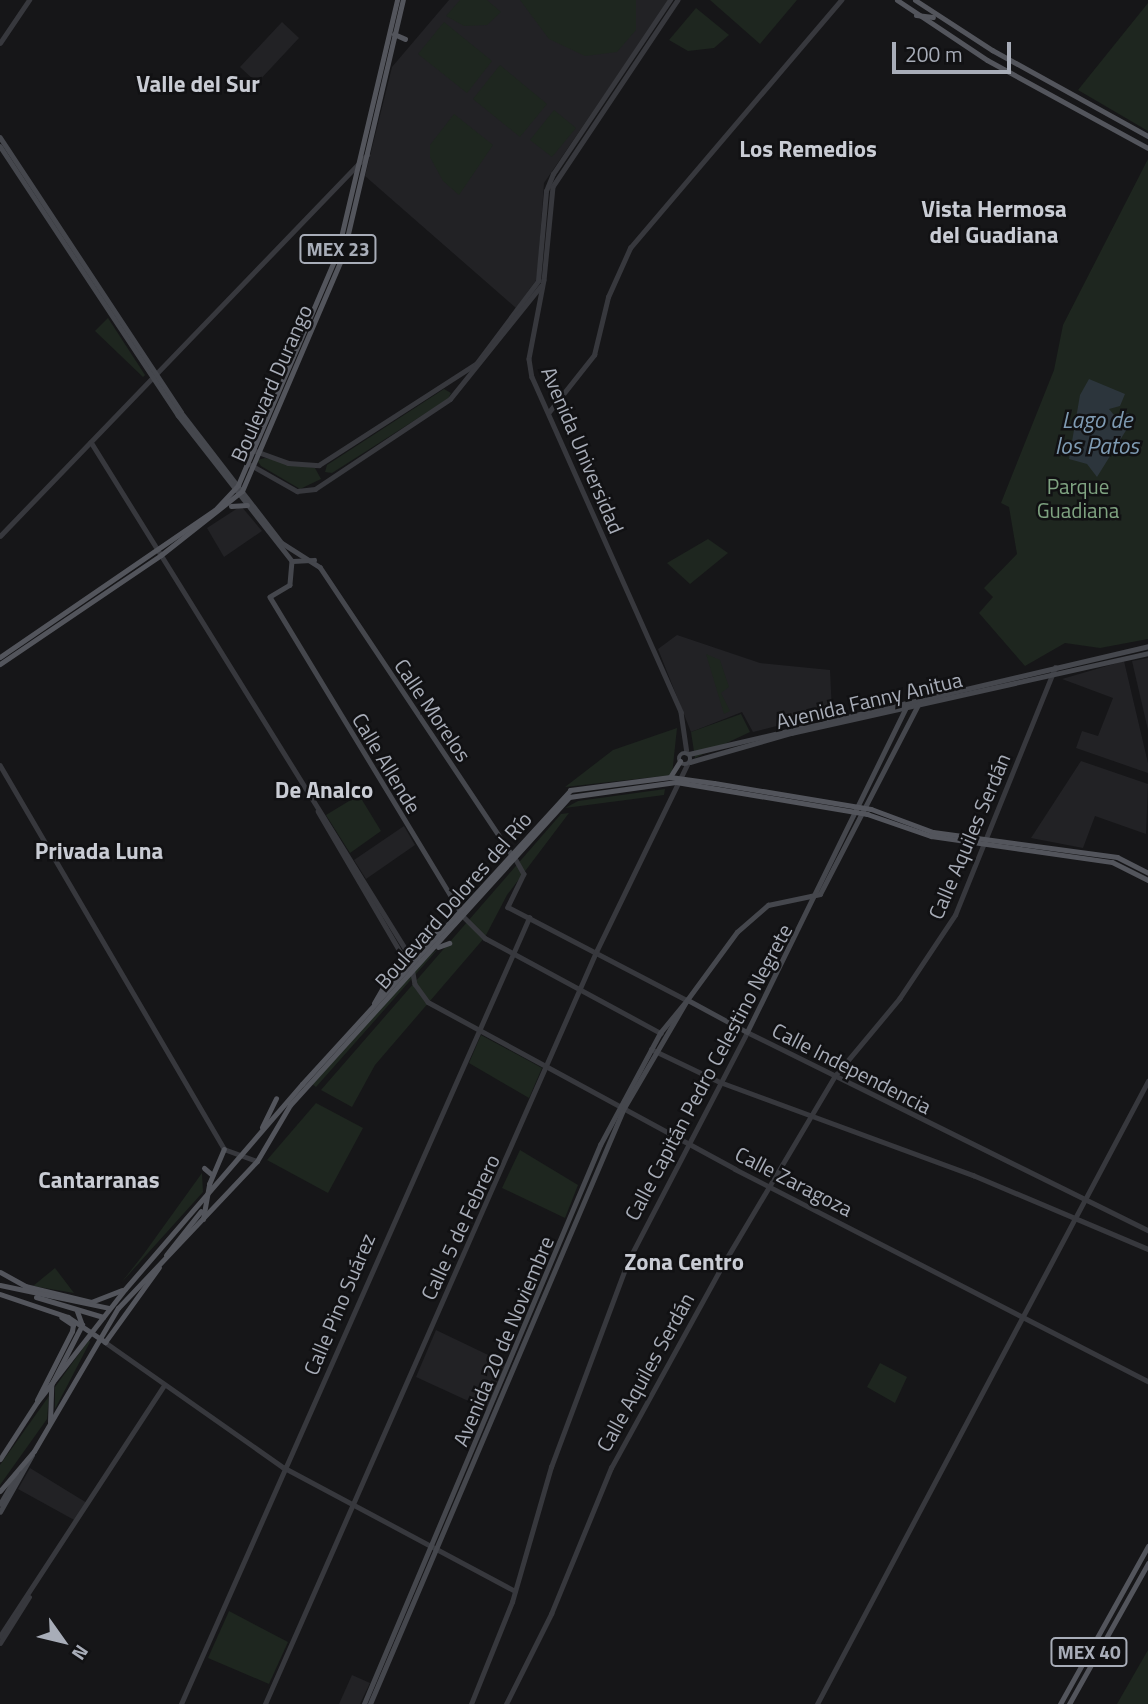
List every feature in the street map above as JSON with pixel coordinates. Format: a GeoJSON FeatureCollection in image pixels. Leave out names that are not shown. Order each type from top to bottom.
{"type":"FeatureCollection","features":[{"type":"Feature","properties":{"kind":"main road","name":"Boulevard Durango"},"geometry":{"type":"LineString","coordinates":[[0,664],[225,509],[238,490],[337,254],[397,0]]}},
{"type":"Feature","properties":{"kind":"main road","name":"Boulevard Durango"},"geometry":{"type":"LineString","coordinates":[[255,451],[340,264],[403,0]]}},
{"type":"Feature","properties":{"kind":"main road"},"geometry":{"type":"LineString","coordinates":[[897,0],[916,15],[1009,72],[1148,148]]}},
{"type":"Feature","properties":{"kind":"main road"},"geometry":{"type":"LineString","coordinates":[[915,0],[946,22],[1022,67],[1148,136]]}},
{"type":"Feature","properties":{"kind":"main road"},"geometry":{"type":"LineString","coordinates":[[916,15],[946,22]]}},
{"type":"Feature","properties":{"kind":"main road"},"geometry":{"type":"LineString","coordinates":[[394,34],[405,39]]}},
{"type":"Feature","properties":{"kind":"main road"},"geometry":{"type":"LineString","coordinates":[[1009,72],[1022,67]]}},
{"type":"Feature","properties":{"kind":"main road"},"geometry":{"type":"LineString","coordinates":[[1022,67],[1024,80]]}},
{"type":"Feature","properties":{"kind":"main road"},"geometry":{"type":"LineString","coordinates":[[0,137],[153,376]]}},
{"type":"Feature","properties":{"kind":"main road"},"geometry":{"type":"LineString","coordinates":[[0,146],[153,376],[238,490],[285,546],[314,560]]}},
{"type":"Feature","properties":{"kind":"main road","name":"Boulevard Durango"},"geometry":{"type":"LineString","coordinates":[[0,657],[160,553],[238,490]]}},
{"type":"Feature","properties":{"kind":"main road"},"geometry":{"type":"LineString","coordinates":[[238,490],[292,561],[314,560]]}},
{"type":"Feature","properties":{"kind":"main road"},"geometry":{"type":"LineString","coordinates":[[225,509],[247,505]]}},
{"type":"Feature","properties":{"kind":"main road","name":"Calle Morelos"},"geometry":{"type":"LineString","coordinates":[[314,560],[514,856]]}},
{"type":"Feature","properties":{"kind":"main road","name":"Calle Allende"},"geometry":{"type":"LineString","coordinates":[[292,561],[290,585],[270,597],[462,914]]}},
{"type":"Feature","properties":{"kind":"main road","name":"Avenida Fanny Anitua"},"geometry":{"type":"LineString","coordinates":[[688,764],[920,701],[1148,646]]}},
{"type":"Feature","properties":{"kind":"main road","name":"Avenida Fanny Anitua"},"geometry":{"type":"LineString","coordinates":[[920,701],[1148,653]]}},
{"type":"Feature","properties":{"kind":"main road"},"geometry":{"type":"LineString","coordinates":[[1023,680],[1028,674]]}},
{"type":"Feature","properties":{"kind":"main road","name":"Calle Capitán Pedro Celestino Negrete"},"geometry":{"type":"LineString","coordinates":[[815,897],[920,701]]}},
{"type":"Feature","properties":{"kind":"main road"},"geometry":{"type":"LineString","coordinates":[[902,719],[913,716],[908,705]]}},
{"type":"Feature","properties":{"kind":"main road","name":"Avenida Fanny Anitua"},"geometry":{"type":"LineString","coordinates":[[688,753],[908,705]]}},
{"type":"Feature","properties":{"kind":"main road","name":"Calle Capitán Pedro Celestino Negrete"},"geometry":{"type":"LineString","coordinates":[[747,1032],[809,916],[854,809],[908,705]]}},
{"type":"Feature","properties":{"kind":"main road"},"geometry":{"type":"LineString","coordinates":[[674,781],[679,763],[688,753]]}},
{"type":"Feature","properties":{"kind":"main road"},"geometry":{"type":"LineString","coordinates":[[679,763],[688,764],[688,753]]}},
{"type":"Feature","properties":{"kind":"main road"},"geometry":{"type":"LineString","coordinates":[[716,778],[724,785]]}},
{"type":"Feature","properties":{"kind":"main road","name":"Boulevard Dolores del Río"},"geometry":{"type":"LineString","coordinates":[[674,781],[863,810],[933,832],[1112,862],[1148,880]]}},
{"type":"Feature","properties":{"kind":"main road","name":"Boulevard Dolores del Río"},"geometry":{"type":"LineString","coordinates":[[0,1491],[34,1451],[50,1426],[102,1317],[109,1308],[204,1203],[260,1133],[373,1008],[435,948],[462,914],[569,797],[674,781],[724,785],[854,809]]}},
{"type":"Feature","properties":{"kind":"main road"},"geometry":{"type":"LineString","coordinates":[[706,787],[715,793]]}},
{"type":"Feature","properties":{"kind":"main road","name":"Boulevard Dolores del Río"},"geometry":{"type":"LineString","coordinates":[[863,810],[917,833],[1110,856],[1148,873]]}},
{"type":"Feature","properties":{"kind":"main road"},"geometry":{"type":"LineString","coordinates":[[924,824],[933,832]]}},
{"type":"Feature","properties":{"kind":"main road"},"geometry":{"type":"LineString","coordinates":[[1010,837],[1019,844]]}},
{"type":"Feature","properties":{"kind":"main road"},"geometry":{"type":"LineString","coordinates":[[1099,851],[1110,856]]}},
{"type":"Feature","properties":{"kind":"main road","name":"Avenida 20 de Noviembre"},"geometry":{"type":"LineString","coordinates":[[364,1704],[453,1505],[622,1107],[653,1050],[726,945],[766,906],[815,897]]}},
{"type":"Feature","properties":{"kind":"main road","name":"Boulevard Dolores del Río"},"geometry":{"type":"LineString","coordinates":[[0,1459],[37,1402],[94,1334],[257,1161],[290,1105],[445,928],[462,914]]}},
{"type":"Feature","properties":{"kind":"main road"},"geometry":{"type":"LineString","coordinates":[[424,942],[445,928]]}},
{"type":"Feature","properties":{"kind":"main road"},"geometry":{"type":"LineString","coordinates":[[435,948],[449,943]]}},
{"type":"Feature","properties":{"kind":"main road"},"geometry":{"type":"LineString","coordinates":[[373,1008],[388,979]]}},
{"type":"Feature","properties":{"kind":"main road","name":"Calle Independencia"},"geometry":{"type":"LineString","coordinates":[[687,1000],[747,1032]]}},
{"type":"Feature","properties":{"kind":"main road"},"geometry":{"type":"LineString","coordinates":[[260,1133],[276,1098]]}},
{"type":"Feature","properties":{"kind":"main road"},"geometry":{"type":"LineString","coordinates":[[203,1219],[204,1203],[212,1175],[224,1149]]}},
{"type":"Feature","properties":{"kind":"main road"},"geometry":{"type":"LineString","coordinates":[[204,1168],[212,1175]]}},
{"type":"Feature","properties":{"kind":"main road"},"geometry":{"type":"LineString","coordinates":[[0,1294],[82,1325],[105,1342],[204,1203]]}},
{"type":"Feature","properties":{"kind":"main road"},"geometry":{"type":"LineString","coordinates":[[0,1272],[33,1294],[77,1311],[120,1320]]}},
{"type":"Feature","properties":{"kind":"main road"},"geometry":{"type":"LineString","coordinates":[[17,1283],[99,1302],[125,1289]]}},
{"type":"Feature","properties":{"kind":"main road"},"geometry":{"type":"LineString","coordinates":[[0,1285],[33,1294],[118,1308]]}},
{"type":"Feature","properties":{"kind":"main road"},"geometry":{"type":"LineString","coordinates":[[50,1426],[51,1385],[82,1325],[77,1311]]}},
{"type":"Feature","properties":{"kind":"main road"},"geometry":{"type":"LineString","coordinates":[[37,1402],[73,1328],[55,1313]]}},
{"type":"Feature","properties":{"kind":"main road"},"geometry":{"type":"LineString","coordinates":[[0,1512],[34,1451]]}},
{"type":"Feature","properties":{"kind":"main road"},"geometry":{"type":"LineString","coordinates":[[0,1504],[20,1469]]}},
{"type":"Feature","properties":{"kind":"main road","name":"MEX 40"},"geometry":{"type":"LineString","coordinates":[[1060,1704],[1148,1546]]}},
{"type":"Feature","properties":{"kind":"main road","name":"Avenida 20 de Noviembre"},"geometry":{"type":"LineString","coordinates":[[370,1704],[434,1548]]}},
{"type":"Feature","properties":{"kind":"main road","name":"MEX 40"},"geometry":{"type":"LineString","coordinates":[[1069,1704],[1148,1563]]}},
{"type":"Feature","properties":{"kind":"main road"},"geometry":{"type":"LineString","coordinates":[[1115,1622],[1118,1601]]}},
{"type":"Feature","properties":{"kind":"street"},"geometry":{"type":"LineString","coordinates":[[0,43],[29,0]]}},
{"type":"Feature","properties":{"kind":"street","name":"Avenida Universidad"},"geometry":{"type":"LineString","coordinates":[[670,0],[652,33],[553,187],[529,359],[549,412],[681,712],[688,753]]}},
{"type":"Feature","properties":{"kind":"street","name":"Avenida Universidad"},"geometry":{"type":"LineString","coordinates":[[652,33],[678,0]]}},
{"type":"Feature","properties":{"kind":"street"},"geometry":{"type":"LineString","coordinates":[[549,412],[594,355],[608,297],[631,248],[841,0]]}},
{"type":"Feature","properties":{"kind":"street"},"geometry":{"type":"LineString","coordinates":[[0,536],[367,155]]}},
{"type":"Feature","properties":{"kind":"street"},"geometry":{"type":"LineString","coordinates":[[255,451],[306,466],[338,455],[469,370],[541,281]]}},
{"type":"Feature","properties":{"kind":"street"},"geometry":{"type":"LineString","coordinates":[[250,464],[297,491],[307,492],[327,481],[450,399],[541,281]]}},
{"type":"Feature","properties":{"kind":"street"},"geometry":{"type":"LineString","coordinates":[[91,442],[410,956],[411,970]]}},
{"type":"Feature","properties":{"kind":"street"},"geometry":{"type":"LineString","coordinates":[[1055,667],[1056,674]]}},
{"type":"Feature","properties":{"kind":"street","name":"Calle Aquiles Serdán"},"geometry":{"type":"LineString","coordinates":[[506,1704],[547,1623],[611,1468],[769,1186],[834,1076],[940,942],[988,842],[1056,674]]}},
{"type":"Feature","properties":{"kind":"street","name":"Calle 5 de Febrero"},"geometry":{"type":"LineString","coordinates":[[265,1704],[596,952],[674,781],[688,764]]}},
{"type":"Feature","properties":{"kind":"street"},"geometry":{"type":"LineString","coordinates":[[0,765],[224,1149],[257,1161]]}},
{"type":"Feature","properties":{"kind":"street"},"geometry":{"type":"LineString","coordinates":[[318,811],[411,970]]}},
{"type":"Feature","properties":{"kind":"street","name":"Calle Morelos"},"geometry":{"type":"LineString","coordinates":[[508,907],[522,870],[514,856]]}},
{"type":"Feature","properties":{"kind":"street","name":"Calle Independencia"},"geometry":{"type":"LineString","coordinates":[[508,907],[687,1000]]}},
{"type":"Feature","properties":{"kind":"street","name":"Calle Allende"},"geometry":{"type":"LineString","coordinates":[[462,914],[485,938],[663,1034]]}},
{"type":"Feature","properties":{"kind":"street","name":"Calle Pino Suárez"},"geometry":{"type":"LineString","coordinates":[[181,1704],[283,1467],[511,953],[529,918]]}},
{"type":"Feature","properties":{"kind":"street","name":"Calle Zaragoza"},"geometry":{"type":"LineString","coordinates":[[411,970],[428,1002],[477,1030],[769,1186],[1148,1381]]}},
{"type":"Feature","properties":{"kind":"street","name":"Calle Independencia"},"geometry":{"type":"LineString","coordinates":[[747,1032],[1148,1230]]}},
{"type":"Feature","properties":{"kind":"street","name":"Calle Capitán Pedro Celestino Negrete"},"geometry":{"type":"LineString","coordinates":[[471,1704],[515,1591],[551,1467],[628,1261],[686,1142],[747,1032]]}},
{"type":"Feature","properties":{"kind":"street"},"geometry":{"type":"LineString","coordinates":[[653,1050],[720,1082],[1076,1217],[1148,1248]]}},
{"type":"Feature","properties":{"kind":"street"},"geometry":{"type":"LineString","coordinates":[[817,1704],[1148,1082]]}},
{"type":"Feature","properties":{"kind":"street"},"geometry":{"type":"LineString","coordinates":[[105,1342],[283,1467],[515,1591]]}},
{"type":"Feature","properties":{"kind":"street"},"geometry":{"type":"LineString","coordinates":[[0,1643],[164,1384]]}},
{"type":"Feature","properties":{"kind":"street"},"geometry":{"type":"LineString","coordinates":[[0,1621],[8,1627]]}},
{"type":"Feature","properties":{"kind":"street"},"geometry":{"type":"LineString","coordinates":[[0,1636],[8,1627]]}},
{"type":"Feature","properties":{"kind":"shaded area"},"geometry":{"type":"Polygon","coordinates":[[[449,0],[669,0],[544,183],[537,279],[516,308],[365,176],[392,67],[449,0]]]}},
{"type":"Feature","properties":{"kind":"shaded area"},"geometry":{"type":"Polygon","coordinates":[[[282,22],[299,38],[257,83],[240,67],[282,22]]]}},
{"type":"Feature","properties":{"kind":"shaded area"},"geometry":{"type":"Polygon","coordinates":[[[241,506],[262,531],[224,557],[207,528],[241,506]]]}},
{"type":"Feature","properties":{"kind":"shaded area"},"geometry":{"type":"Polygon","coordinates":[[[677,635],[760,663],[830,670],[832,712],[753,732],[742,712],[691,732],[658,649],[677,635]]]}},
{"type":"Feature","properties":{"kind":"shaded area"},"geometry":{"type":"Polygon","coordinates":[[[1148,658],[1148,730],[1132,661],[1148,658]]]}},
{"type":"Feature","properties":{"kind":"shaded area"},"geometry":{"type":"Polygon","coordinates":[[[1124,661],[1148,773],[1076,748],[1082,731],[1098,736],[1113,698],[1062,679],[1124,661]]]}},
{"type":"Feature","properties":{"kind":"shaded area"},"geometry":{"type":"Polygon","coordinates":[[[1081,761],[1148,784],[1146,834],[1095,816],[1083,848],[1031,838],[1081,761]]]}},
{"type":"Feature","properties":{"kind":"shaded area"},"geometry":{"type":"Polygon","coordinates":[[[404,826],[415,845],[366,879],[354,860],[404,826]]]}},
{"type":"Feature","properties":{"kind":"shaded area"},"geometry":{"type":"Polygon","coordinates":[[[436,1330],[507,1364],[488,1410],[416,1377],[436,1330]]]}},
{"type":"Feature","properties":{"kind":"shaded area"},"geometry":{"type":"Polygon","coordinates":[[[30,1468],[87,1503],[76,1521],[18,1489],[30,1468]]]}},
{"type":"Feature","properties":{"kind":"shaded area"},"geometry":{"type":"Polygon","coordinates":[[[352,1675],[370,1683],[360,1704],[339,1704],[352,1675]]]}},
{"type":"Feature","properties":{"kind":"green space"},"geometry":{"type":"Polygon","coordinates":[[[460,0],[487,0],[501,12],[487,25],[464,26],[446,16],[460,0]]]}},
{"type":"Feature","properties":{"kind":"green space"},"geometry":{"type":"Polygon","coordinates":[[[520,0],[636,0],[636,30],[617,52],[585,56],[549,39],[520,0]]]}},
{"type":"Feature","properties":{"kind":"green space"},"geometry":{"type":"Polygon","coordinates":[[[710,0],[797,0],[760,44],[710,0]]]}},
{"type":"Feature","properties":{"kind":"green space"},"geometry":{"type":"Polygon","coordinates":[[[1148,3],[1148,131],[1078,90],[1148,3]]]}},
{"type":"Feature","properties":{"kind":"green space"},"geometry":{"type":"Polygon","coordinates":[[[696,8],[729,35],[714,48],[688,51],[669,40],[696,8]]]}},
{"type":"Feature","properties":{"kind":"green space"},"geometry":{"type":"Polygon","coordinates":[[[444,22],[492,61],[467,93],[418,54],[444,22]]]}},
{"type":"Feature","properties":{"kind":"green space"},"geometry":{"type":"Polygon","coordinates":[[[500,65],[547,104],[520,137],[473,99],[500,65]]]}},
{"type":"Feature","properties":{"kind":"green space"},"geometry":{"type":"Polygon","coordinates":[[[554,110],[576,128],[552,157],[530,140],[554,110]]]}},
{"type":"Feature","properties":{"kind":"green space"},"geometry":{"type":"Polygon","coordinates":[[[454,114],[493,145],[459,195],[443,181],[430,157],[430,145],[454,114]]]}},
{"type":"Feature","properties":{"kind":"green space","name":"Parque Guadiana"},"geometry":{"type":"Polygon","coordinates":[[[1148,159],[1148,639],[1100,648],[1065,643],[1025,666],[979,613],[993,597],[984,588],[1017,554],[1009,507],[1001,503],[1054,370],[1063,325],[1148,159]]]}},
{"type":"Feature","properties":{"kind":"green space"},"geometry":{"type":"Polygon","coordinates":[[[108,318],[145,375],[143,377],[95,331],[108,318]]]}},
{"type":"Feature","properties":{"kind":"green space"},"geometry":{"type":"Polygon","coordinates":[[[444,389],[451,393],[448,399],[332,473],[325,472],[327,465],[444,389]]]}},
{"type":"Feature","properties":{"kind":"green space"},"geometry":{"type":"Polygon","coordinates":[[[265,458],[315,468],[321,479],[300,489],[261,466],[257,460],[265,458]]]}},
{"type":"Feature","properties":{"kind":"green space"},"geometry":{"type":"Polygon","coordinates":[[[708,539],[728,553],[690,584],[667,563],[708,539]]]}},
{"type":"Feature","properties":{"kind":"green space"},"geometry":{"type":"Polygon","coordinates":[[[706,654],[720,660],[729,687],[721,693],[730,711],[724,714],[706,654]]]}},
{"type":"Feature","properties":{"kind":"green space"},"geometry":{"type":"Polygon","coordinates":[[[741,714],[750,732],[695,758],[691,732],[741,714]]]}},
{"type":"Feature","properties":{"kind":"green space"},"geometry":{"type":"Polygon","coordinates":[[[677,728],[672,775],[565,787],[613,750],[677,728]]]}},
{"type":"Feature","properties":{"kind":"green space"},"geometry":{"type":"Polygon","coordinates":[[[665,789],[664,795],[565,808],[578,801],[665,789]]]}},
{"type":"Feature","properties":{"kind":"green space"},"geometry":{"type":"Polygon","coordinates":[[[359,795],[381,831],[350,853],[326,815],[359,795]]]}},
{"type":"Feature","properties":{"kind":"green space"},"geometry":{"type":"Polygon","coordinates":[[[569,813],[507,895],[485,937],[375,1065],[352,1107],[321,1090],[561,814],[569,813]]]}},
{"type":"Feature","properties":{"kind":"green space"},"geometry":{"type":"Polygon","coordinates":[[[438,949],[316,1087],[312,1084],[426,958],[438,949]]]}},
{"type":"Feature","properties":{"kind":"green space"},"geometry":{"type":"Polygon","coordinates":[[[481,1035],[542,1068],[529,1098],[469,1063],[481,1035]]]}},
{"type":"Feature","properties":{"kind":"green space"},"geometry":{"type":"Polygon","coordinates":[[[316,1103],[363,1128],[328,1193],[267,1160],[316,1103]]]}},
{"type":"Feature","properties":{"kind":"green space"},"geometry":{"type":"Polygon","coordinates":[[[520,1150],[578,1185],[565,1218],[502,1188],[520,1150]]]}},
{"type":"Feature","properties":{"kind":"green space"},"geometry":{"type":"Polygon","coordinates":[[[202,1173],[203,1192],[121,1283],[143,1255],[202,1173]]]}},
{"type":"Feature","properties":{"kind":"green space"},"geometry":{"type":"Polygon","coordinates":[[[55,1268],[74,1293],[33,1286],[55,1268]]]}},
{"type":"Feature","properties":{"kind":"green space"},"geometry":{"type":"Polygon","coordinates":[[[89,1340],[90,1342],[55,1409],[55,1387],[89,1340]]]}},
{"type":"Feature","properties":{"kind":"green space"},"geometry":{"type":"Polygon","coordinates":[[[880,1363],[907,1377],[895,1403],[867,1387],[880,1363]]]}},
{"type":"Feature","properties":{"kind":"green space"},"geometry":{"type":"Polygon","coordinates":[[[49,1396],[47,1419],[0,1485],[0,1465],[49,1396]]]}},
{"type":"Feature","properties":{"kind":"green space"},"geometry":{"type":"Polygon","coordinates":[[[229,1611],[288,1642],[269,1684],[208,1658],[229,1611]]]}},
{"type":"Feature","properties":{"kind":"green space"},"geometry":{"type":"Polygon","coordinates":[[[1148,1650],[1148,1704],[1117,1704],[1148,1650]]]}},
{"type":"Feature","properties":{"kind":"water","name":"Lago de los Patos"},"geometry":{"type":"Polygon","coordinates":[[[1089,379],[1125,394],[1120,406],[1109,409],[1114,415],[1129,413],[1130,424],[1097,477],[1087,464],[1069,459],[1080,395],[1089,379]]]}},
{"type":"Feature","properties":{"kind":"district","name":"Valle del Sur"},"geometry":{"type":"Point","coordinates":[198,84]}},
{"type":"Feature","properties":{"kind":"district","name":"Los Remedios"},"geometry":{"type":"Point","coordinates":[808,149]}},
{"type":"Feature","properties":{"kind":"district","name":"Vista Hermosa del Guadiana"},"geometry":{"type":"Point","coordinates":[994,222]}},
{"type":"Feature","properties":{"kind":"district","name":"De Analco"},"geometry":{"type":"Point","coordinates":[324,790]}},
{"type":"Feature","properties":{"kind":"district","name":"Privada Luna"},"geometry":{"type":"Point","coordinates":[99,851]}},
{"type":"Feature","properties":{"kind":"district","name":"Cantarranas"},"geometry":{"type":"Point","coordinates":[99,1180]}},
{"type":"Feature","properties":{"kind":"district","name":"Zona Centro"},"geometry":{"type":"Point","coordinates":[684,1262]}}]}
